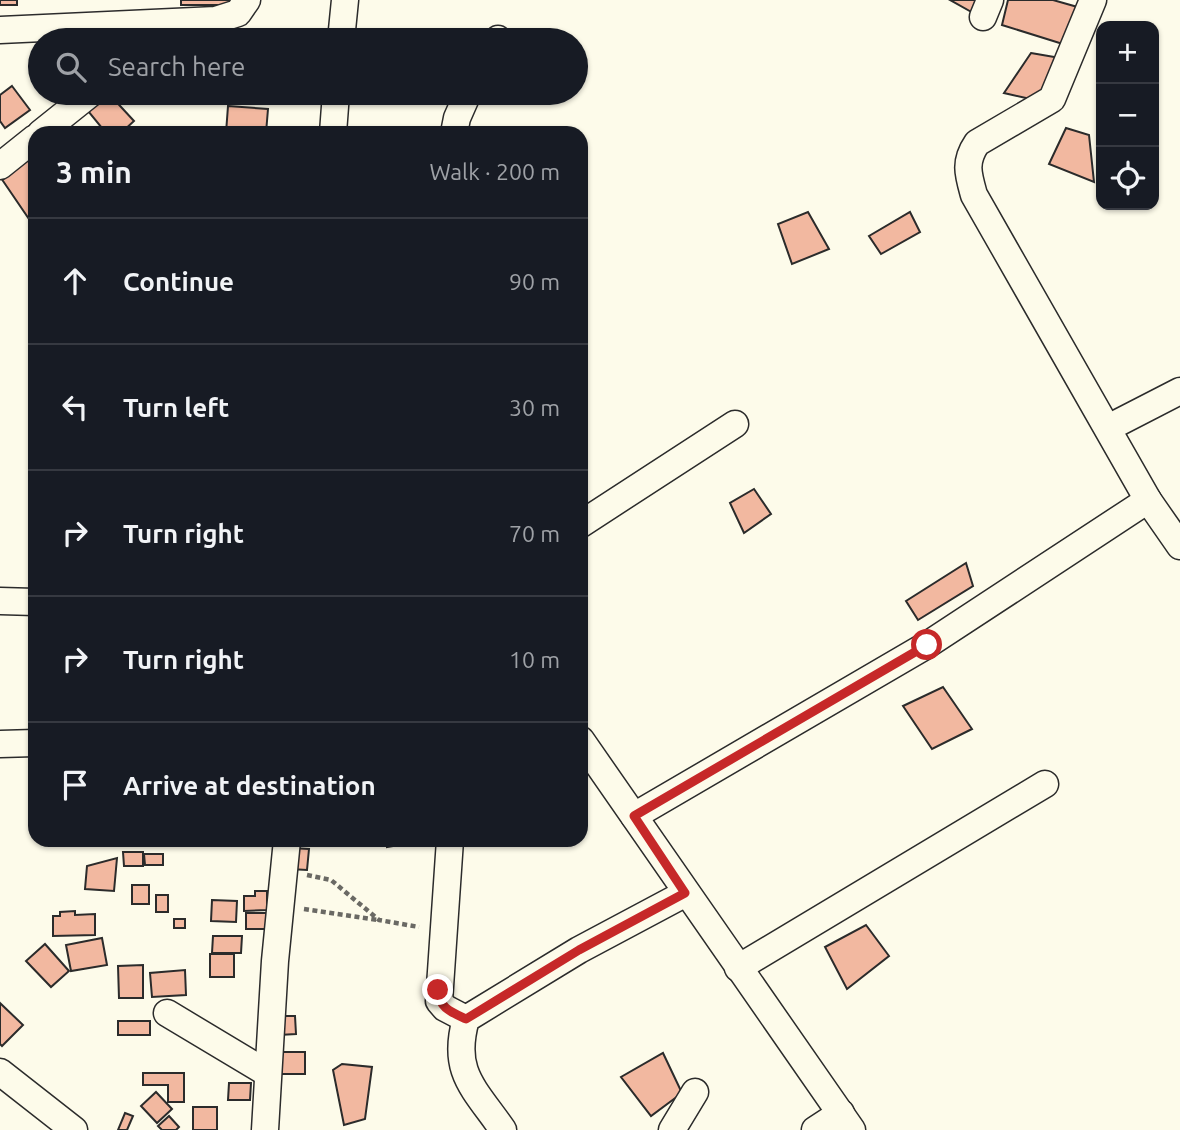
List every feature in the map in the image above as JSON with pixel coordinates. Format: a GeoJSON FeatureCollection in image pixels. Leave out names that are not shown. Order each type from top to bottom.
{"type":"FeatureCollection","features":[{"type":"Feature","properties":{"kind":"street"},"geometry":{"type":"LineString","coordinates":[[40,28],[216,20],[238,13],[247,0]]}},
{"type":"Feature","properties":{"kind":"street"},"geometry":{"type":"LineString","coordinates":[[342,28],[345,0]]}},
{"type":"Feature","properties":{"kind":"street"},"geometry":{"type":"LineString","coordinates":[[1093,0],[1052,99],[977,143],[969,155],[967,168],[974,195],[1148,500],[1180,546]]}},
{"type":"Feature","properties":{"kind":"street"},"geometry":{"type":"LineString","coordinates":[[173,28],[182,21]]}},
{"type":"Feature","properties":{"kind":"street"},"geometry":{"type":"LineString","coordinates":[[0,30],[28,29]]}},
{"type":"Feature","properties":{"kind":"street"},"geometry":{"type":"LineString","coordinates":[[50,126],[76,105]]}},
{"type":"Feature","properties":{"kind":"street"},"geometry":{"type":"LineString","coordinates":[[334,126],[336,105]]}},
{"type":"Feature","properties":{"kind":"street"},"geometry":{"type":"LineString","coordinates":[[455,126],[463,105]]}},
{"type":"Feature","properties":{"kind":"street"},"geometry":{"type":"LineString","coordinates":[[0,166],[28,144]]}},
{"type":"Feature","properties":{"kind":"street"},"geometry":{"type":"LineString","coordinates":[[1108,428],[1180,391]]}},
{"type":"Feature","properties":{"kind":"street"},"geometry":{"type":"LineString","coordinates":[[588,519],[735,424]]}},
{"type":"Feature","properties":{"kind":"street"},"geometry":{"type":"LineString","coordinates":[[634,816],[927,645],[1148,500]]}},
{"type":"Feature","properties":{"kind":"street"},"geometry":{"type":"LineString","coordinates":[[0,601],[28,602]]}},
{"type":"Feature","properties":{"kind":"street"},"geometry":{"type":"LineString","coordinates":[[0,744],[28,743]]}},
{"type":"Feature","properties":{"kind":"street"},"geometry":{"type":"LineString","coordinates":[[589,771],[634,816],[685,893],[847,1122],[815,1130]]}},
{"type":"Feature","properties":{"kind":"street"},"geometry":{"type":"LineString","coordinates":[[738,968],[1045,784]]}},
{"type":"Feature","properties":{"kind":"street"},"geometry":{"type":"LineString","coordinates":[[265,1130],[267,1073],[286,847]]}},
{"type":"Feature","properties":{"kind":"street"},"geometry":{"type":"LineString","coordinates":[[450,847],[439,1001],[445,1008],[466,1019]]}},
{"type":"Feature","properties":{"kind":"street"},"geometry":{"type":"LineString","coordinates":[[503,1130],[466,1076],[460,1059],[460,1040],[466,1019],[579,950],[685,893]]}},
{"type":"Feature","properties":{"kind":"street"},"geometry":{"type":"LineString","coordinates":[[167,1013],[267,1073]]}},
{"type":"Feature","properties":{"kind":"street"},"geometry":{"type":"LineString","coordinates":[[0,1072],[74,1130]]}},
{"type":"Feature","properties":{"kind":"street"},"geometry":{"type":"LineString","coordinates":[[672,1130],[695,1093]]}},
{"type":"Feature","properties":{"kind":"path"},"geometry":{"type":"LineString","coordinates":[[284,874],[331,880],[379,920]]}},
{"type":"Feature","properties":{"kind":"path"},"geometry":{"type":"LineString","coordinates":[[281,905],[444,931]]}},
{"type":"Feature","properties":{"kind":"building"},"geometry":{"type":"Polygon","coordinates":[[[0,0],[17,0],[17,5],[0,5],[0,0]]]}},
{"type":"Feature","properties":{"kind":"building"},"geometry":{"type":"Polygon","coordinates":[[[181,0],[231,0],[231,5],[181,5],[181,0]]]}},
{"type":"Feature","properties":{"kind":"building"},"geometry":{"type":"Polygon","coordinates":[[[950,0],[983,0],[975,14],[950,0]]]}},
{"type":"Feature","properties":{"kind":"building"},"geometry":{"type":"Polygon","coordinates":[[[1008,0],[1053,0],[1081,8],[1066,45],[1002,25],[1008,0]]]}},
{"type":"Feature","properties":{"kind":"building"},"geometry":{"type":"Polygon","coordinates":[[[1031,53],[1066,59],[1044,102],[1004,93],[1031,53]]]}},
{"type":"Feature","properties":{"kind":"building"},"geometry":{"type":"Polygon","coordinates":[[[12,86],[30,110],[5,128],[0,121],[0,95],[12,86]]]}},
{"type":"Feature","properties":{"kind":"building"},"geometry":{"type":"Polygon","coordinates":[[[96,105],[119,105],[134,121],[129,126],[100,126],[88,111],[96,105]]]}},
{"type":"Feature","properties":{"kind":"building"},"geometry":{"type":"Polygon","coordinates":[[[228,106],[268,109],[267,126],[227,126],[228,106]]]}},
{"type":"Feature","properties":{"kind":"building"},"geometry":{"type":"Polygon","coordinates":[[[1066,128],[1089,135],[1094,182],[1049,164],[1066,128]]]}},
{"type":"Feature","properties":{"kind":"building"},"geometry":{"type":"Polygon","coordinates":[[[28,160],[28,218],[1,178],[28,160]]]}},
{"type":"Feature","properties":{"kind":"building"},"geometry":{"type":"Polygon","coordinates":[[[808,212],[829,249],[792,264],[778,224],[808,212]]]}},
{"type":"Feature","properties":{"kind":"building"},"geometry":{"type":"Polygon","coordinates":[[[910,212],[920,232],[881,254],[869,236],[910,212]]]}},
{"type":"Feature","properties":{"kind":"building"},"geometry":{"type":"Polygon","coordinates":[[[754,489],[771,514],[744,533],[730,503],[754,489]]]}},
{"type":"Feature","properties":{"kind":"building"},"geometry":{"type":"Polygon","coordinates":[[[966,563],[973,586],[918,620],[906,601],[966,563]]]}},
{"type":"Feature","properties":{"kind":"building"},"geometry":{"type":"Polygon","coordinates":[[[943,687],[972,729],[932,749],[903,706],[943,687]]]}},
{"type":"Feature","properties":{"kind":"building"},"geometry":{"type":"Polygon","coordinates":[[[292,848],[309,849],[307,870],[290,869],[292,848]]]}},
{"type":"Feature","properties":{"kind":"building"},"geometry":{"type":"Polygon","coordinates":[[[123,852],[143,852],[143,866],[124,866],[123,852]]]}},
{"type":"Feature","properties":{"kind":"building"},"geometry":{"type":"Polygon","coordinates":[[[144,854],[163,854],[163,865],[145,865],[144,854]]]}},
{"type":"Feature","properties":{"kind":"building"},"geometry":{"type":"Polygon","coordinates":[[[117,858],[114,891],[85,889],[87,866],[117,858]]]}},
{"type":"Feature","properties":{"kind":"building"},"geometry":{"type":"Polygon","coordinates":[[[132,885],[149,885],[149,904],[132,904],[132,885]]]}},
{"type":"Feature","properties":{"kind":"building"},"geometry":{"type":"Polygon","coordinates":[[[255,891],[267,891],[267,910],[244,911],[244,896],[255,896],[255,891]]]}},
{"type":"Feature","properties":{"kind":"building"},"geometry":{"type":"Polygon","coordinates":[[[156,895],[168,895],[168,912],[156,912],[156,895]]]}},
{"type":"Feature","properties":{"kind":"building"},"geometry":{"type":"Polygon","coordinates":[[[212,900],[237,901],[236,922],[211,921],[212,900]]]}},
{"type":"Feature","properties":{"kind":"building"},"geometry":{"type":"Polygon","coordinates":[[[75,911],[75,915],[95,914],[95,935],[53,936],[53,916],[60,916],[60,912],[75,911]]]}},
{"type":"Feature","properties":{"kind":"building"},"geometry":{"type":"Polygon","coordinates":[[[246,913],[268,913],[268,929],[246,929],[246,913]]]}},
{"type":"Feature","properties":{"kind":"building"},"geometry":{"type":"Polygon","coordinates":[[[174,919],[185,919],[185,928],[174,928],[174,919]]]}},
{"type":"Feature","properties":{"kind":"building"},"geometry":{"type":"Polygon","coordinates":[[[866,925],[889,956],[847,989],[825,947],[866,925]]]}},
{"type":"Feature","properties":{"kind":"building"},"geometry":{"type":"Polygon","coordinates":[[[213,936],[242,936],[241,953],[212,953],[213,936]]]}},
{"type":"Feature","properties":{"kind":"building"},"geometry":{"type":"Polygon","coordinates":[[[102,938],[107,965],[71,971],[66,945],[102,938]]]}},
{"type":"Feature","properties":{"kind":"building"},"geometry":{"type":"Polygon","coordinates":[[[45,944],[69,971],[51,987],[26,961],[45,944]]]}},
{"type":"Feature","properties":{"kind":"building"},"geometry":{"type":"Polygon","coordinates":[[[210,954],[234,954],[234,977],[210,977],[210,954]]]}},
{"type":"Feature","properties":{"kind":"building"},"geometry":{"type":"Polygon","coordinates":[[[143,965],[143,998],[119,998],[118,966],[143,965]]]}},
{"type":"Feature","properties":{"kind":"building"},"geometry":{"type":"Polygon","coordinates":[[[185,970],[186,995],[152,997],[150,973],[185,970]]]}},
{"type":"Feature","properties":{"kind":"building"},"geometry":{"type":"Polygon","coordinates":[[[0,1003],[23,1025],[2,1046],[0,1044],[0,1003]]]}},
{"type":"Feature","properties":{"kind":"building"},"geometry":{"type":"Polygon","coordinates":[[[278,1016],[295,1016],[296,1034],[279,1035],[278,1016]]]}},
{"type":"Feature","properties":{"kind":"building"},"geometry":{"type":"Polygon","coordinates":[[[118,1021],[150,1021],[150,1035],[118,1035],[118,1021]]]}},
{"type":"Feature","properties":{"kind":"building"},"geometry":{"type":"Polygon","coordinates":[[[276,1052],[305,1052],[305,1074],[276,1074],[276,1052]]]}},
{"type":"Feature","properties":{"kind":"building"},"geometry":{"type":"Polygon","coordinates":[[[663,1053],[682,1093],[651,1116],[621,1077],[663,1053]]]}},
{"type":"Feature","properties":{"kind":"building"},"geometry":{"type":"Polygon","coordinates":[[[342,1064],[372,1067],[365,1119],[344,1125],[333,1070],[342,1064]]]}},
{"type":"Feature","properties":{"kind":"building"},"geometry":{"type":"Polygon","coordinates":[[[143,1073],[184,1073],[184,1102],[168,1102],[168,1085],[143,1085],[143,1073]]]}},
{"type":"Feature","properties":{"kind":"building"},"geometry":{"type":"Polygon","coordinates":[[[229,1083],[251,1083],[250,1100],[228,1100],[229,1083]]]}},
{"type":"Feature","properties":{"kind":"building"},"geometry":{"type":"Polygon","coordinates":[[[156,1092],[172,1109],[157,1123],[141,1106],[156,1092]]]}},
{"type":"Feature","properties":{"kind":"building"},"geometry":{"type":"Polygon","coordinates":[[[193,1107],[217,1107],[217,1130],[193,1130],[193,1107]]]}},
{"type":"Feature","properties":{"kind":"building"},"geometry":{"type":"Polygon","coordinates":[[[125,1113],[133,1116],[127,1130],[118,1130],[125,1113]]]}},
{"type":"Feature","properties":{"kind":"building"},"geometry":{"type":"Polygon","coordinates":[[[169,1116],[179,1127],[176,1130],[162,1130],[158,1126],[169,1116]]]}},
{"type":"Feature","properties":{"kind":"route"},"geometry":{"type":"LineString","coordinates":[[438,990],[439,1001],[445,1008],[466,1019],[579,950],[685,893],[634,816],[927,645]]}}]}
